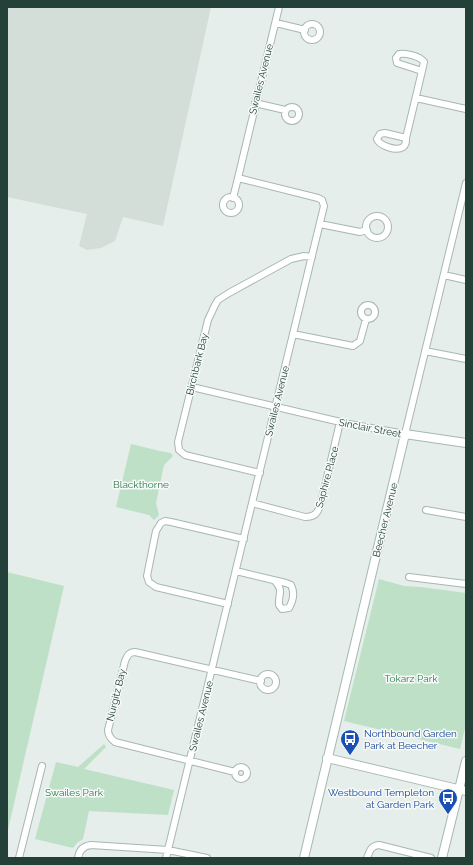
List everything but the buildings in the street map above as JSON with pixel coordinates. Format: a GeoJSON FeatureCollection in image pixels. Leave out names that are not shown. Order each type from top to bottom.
{"type":"FeatureCollection","features":[{"type":"Feature","properties":{"kind":"street","name":"Swailes Avenue"},"geometry":{"type":"LineString","coordinates":[[166,858],[324,206],[322,200],[318,198],[238,178],[255,103],[280,7]]}},
{"type":"Feature","properties":{"kind":"street"},"geometry":{"type":"LineString","coordinates":[[276,23],[305,30]]}},
{"type":"Feature","properties":{"kind":"street"},"geometry":{"type":"LineString","coordinates":[[406,138],[422,71]]}},
{"type":"Feature","properties":{"kind":"street"},"geometry":{"type":"LineString","coordinates":[[416,98],[466,109]]}},
{"type":"Feature","properties":{"kind":"street"},"geometry":{"type":"LineString","coordinates":[[255,103],[285,110]]}},
{"type":"Feature","properties":{"kind":"street"},"geometry":{"type":"LineString","coordinates":[[233,198],[238,178]]}},
{"type":"Feature","properties":{"kind":"street","name":"Beecher Avenue"},"geometry":{"type":"LineString","coordinates":[[304,858],[466,183]]}},
{"type":"Feature","properties":{"kind":"street"},"geometry":{"type":"LineString","coordinates":[[320,224],[360,232],[367,230]]}},
{"type":"Feature","properties":{"kind":"street","name":"Birchbark Bay"},"geometry":{"type":"LineString","coordinates":[[260,473],[181,453],[178,442],[210,313],[218,300],[291,259],[304,256],[312,257]]}},
{"type":"Feature","properties":{"kind":"street"},"geometry":{"type":"LineString","coordinates":[[444,275],[466,280]]}},
{"type":"Feature","properties":{"kind":"street"},"geometry":{"type":"LineString","coordinates":[[293,334],[353,346],[360,342],[366,319]]}},
{"type":"Feature","properties":{"kind":"street"},"geometry":{"type":"LineString","coordinates":[[426,351],[466,359]]}},
{"type":"Feature","properties":{"kind":"street","name":"Sinclair Street"},"geometry":{"type":"LineString","coordinates":[[192,387],[340,422],[406,434],[466,442]]}},
{"type":"Feature","properties":{"kind":"street","name":"Saphire Place"},"geometry":{"type":"LineString","coordinates":[[252,503],[305,517],[311,517],[316,514],[321,503],[340,422]]}},
{"type":"Feature","properties":{"kind":"street"},"geometry":{"type":"LineString","coordinates":[[426,510],[466,516]]}},
{"type":"Feature","properties":{"kind":"street"},"geometry":{"type":"LineString","coordinates":[[228,604],[152,585],[147,576],[156,531],[161,523],[165,521],[244,540]]}},
{"type":"Feature","properties":{"kind":"street"},"geometry":{"type":"LineString","coordinates":[[236,571],[291,585],[293,589],[293,598],[288,608],[282,609],[279,605],[281,592],[280,586],[275,581]]}},
{"type":"Feature","properties":{"kind":"street"},"geometry":{"type":"LineString","coordinates":[[409,577],[466,584]]}},
{"type":"Feature","properties":{"kind":"street","name":"Nurgitz Bay"},"geometry":{"type":"LineString","coordinates":[[190,760],[116,742],[111,739],[108,734],[108,730],[121,676],[127,656],[131,652],[212,670]]}},
{"type":"Feature","properties":{"kind":"street"},"geometry":{"type":"LineString","coordinates":[[212,670],[261,681]]}},
{"type":"Feature","properties":{"kind":"street"},"geometry":{"type":"LineString","coordinates":[[328,758],[463,790]]}},
{"type":"Feature","properties":{"kind":"street"},"geometry":{"type":"LineString","coordinates":[[190,760],[235,772]]}},
{"type":"Feature","properties":{"kind":"street"},"geometry":{"type":"LineString","coordinates":[[442,858],[463,790],[466,761]]}},
{"type":"Feature","properties":{"kind":"street"},"geometry":{"type":"LineString","coordinates":[[19,858],[42,766]]}},
{"type":"Feature","properties":{"kind":"street"},"geometry":{"type":"LineString","coordinates":[[78,858],[83,847],[91,845],[168,850],[207,858]]}},
{"type":"Feature","properties":{"kind":"street"},"geometry":{"type":"LineString","coordinates":[[368,858],[370,850],[374,846],[379,845],[431,858]]}},
{"type":"Feature","properties":{"kind":"shaded area"},"geometry":{"type":"Polygon","coordinates":[[[7,7],[211,7],[163,226],[123,217],[115,241],[101,248],[87,250],[79,246],[87,214],[7,197],[7,7]]]}},
{"type":"Feature","properties":{"kind":"green space","name":"Blackthorne"},"geometry":{"type":"Polygon","coordinates":[[[131,444],[171,453],[173,456],[164,465],[156,503],[159,515],[154,520],[149,515],[116,507],[131,444]]]}},
{"type":"Feature","properties":{"kind":"green space"},"geometry":{"type":"Polygon","coordinates":[[[7,572],[64,586],[7,834],[7,572]]]}},
{"type":"Feature","properties":{"kind":"green space","name":"Tokarz Park"},"geometry":{"type":"Polygon","coordinates":[[[379,579],[404,586],[466,593],[466,724],[460,749],[344,721],[379,579]]]}},
{"type":"Feature","properties":{"kind":"green space","name":"Swailes Park"},"geometry":{"type":"Polygon","coordinates":[[[104,744],[106,747],[84,769],[174,790],[168,815],[89,811],[83,839],[73,848],[35,839],[56,762],[78,767],[104,744]]]}},
{"type":"Feature","properties":{"kind":"place","name":"Northbound Garden Park at Beecher"},"geometry":{"type":"Point","coordinates":[350,756]}},
{"type":"Feature","properties":{"kind":"place","name":"Westbound Templeton at Garden Park"},"geometry":{"type":"Point","coordinates":[448,815]}}]}
